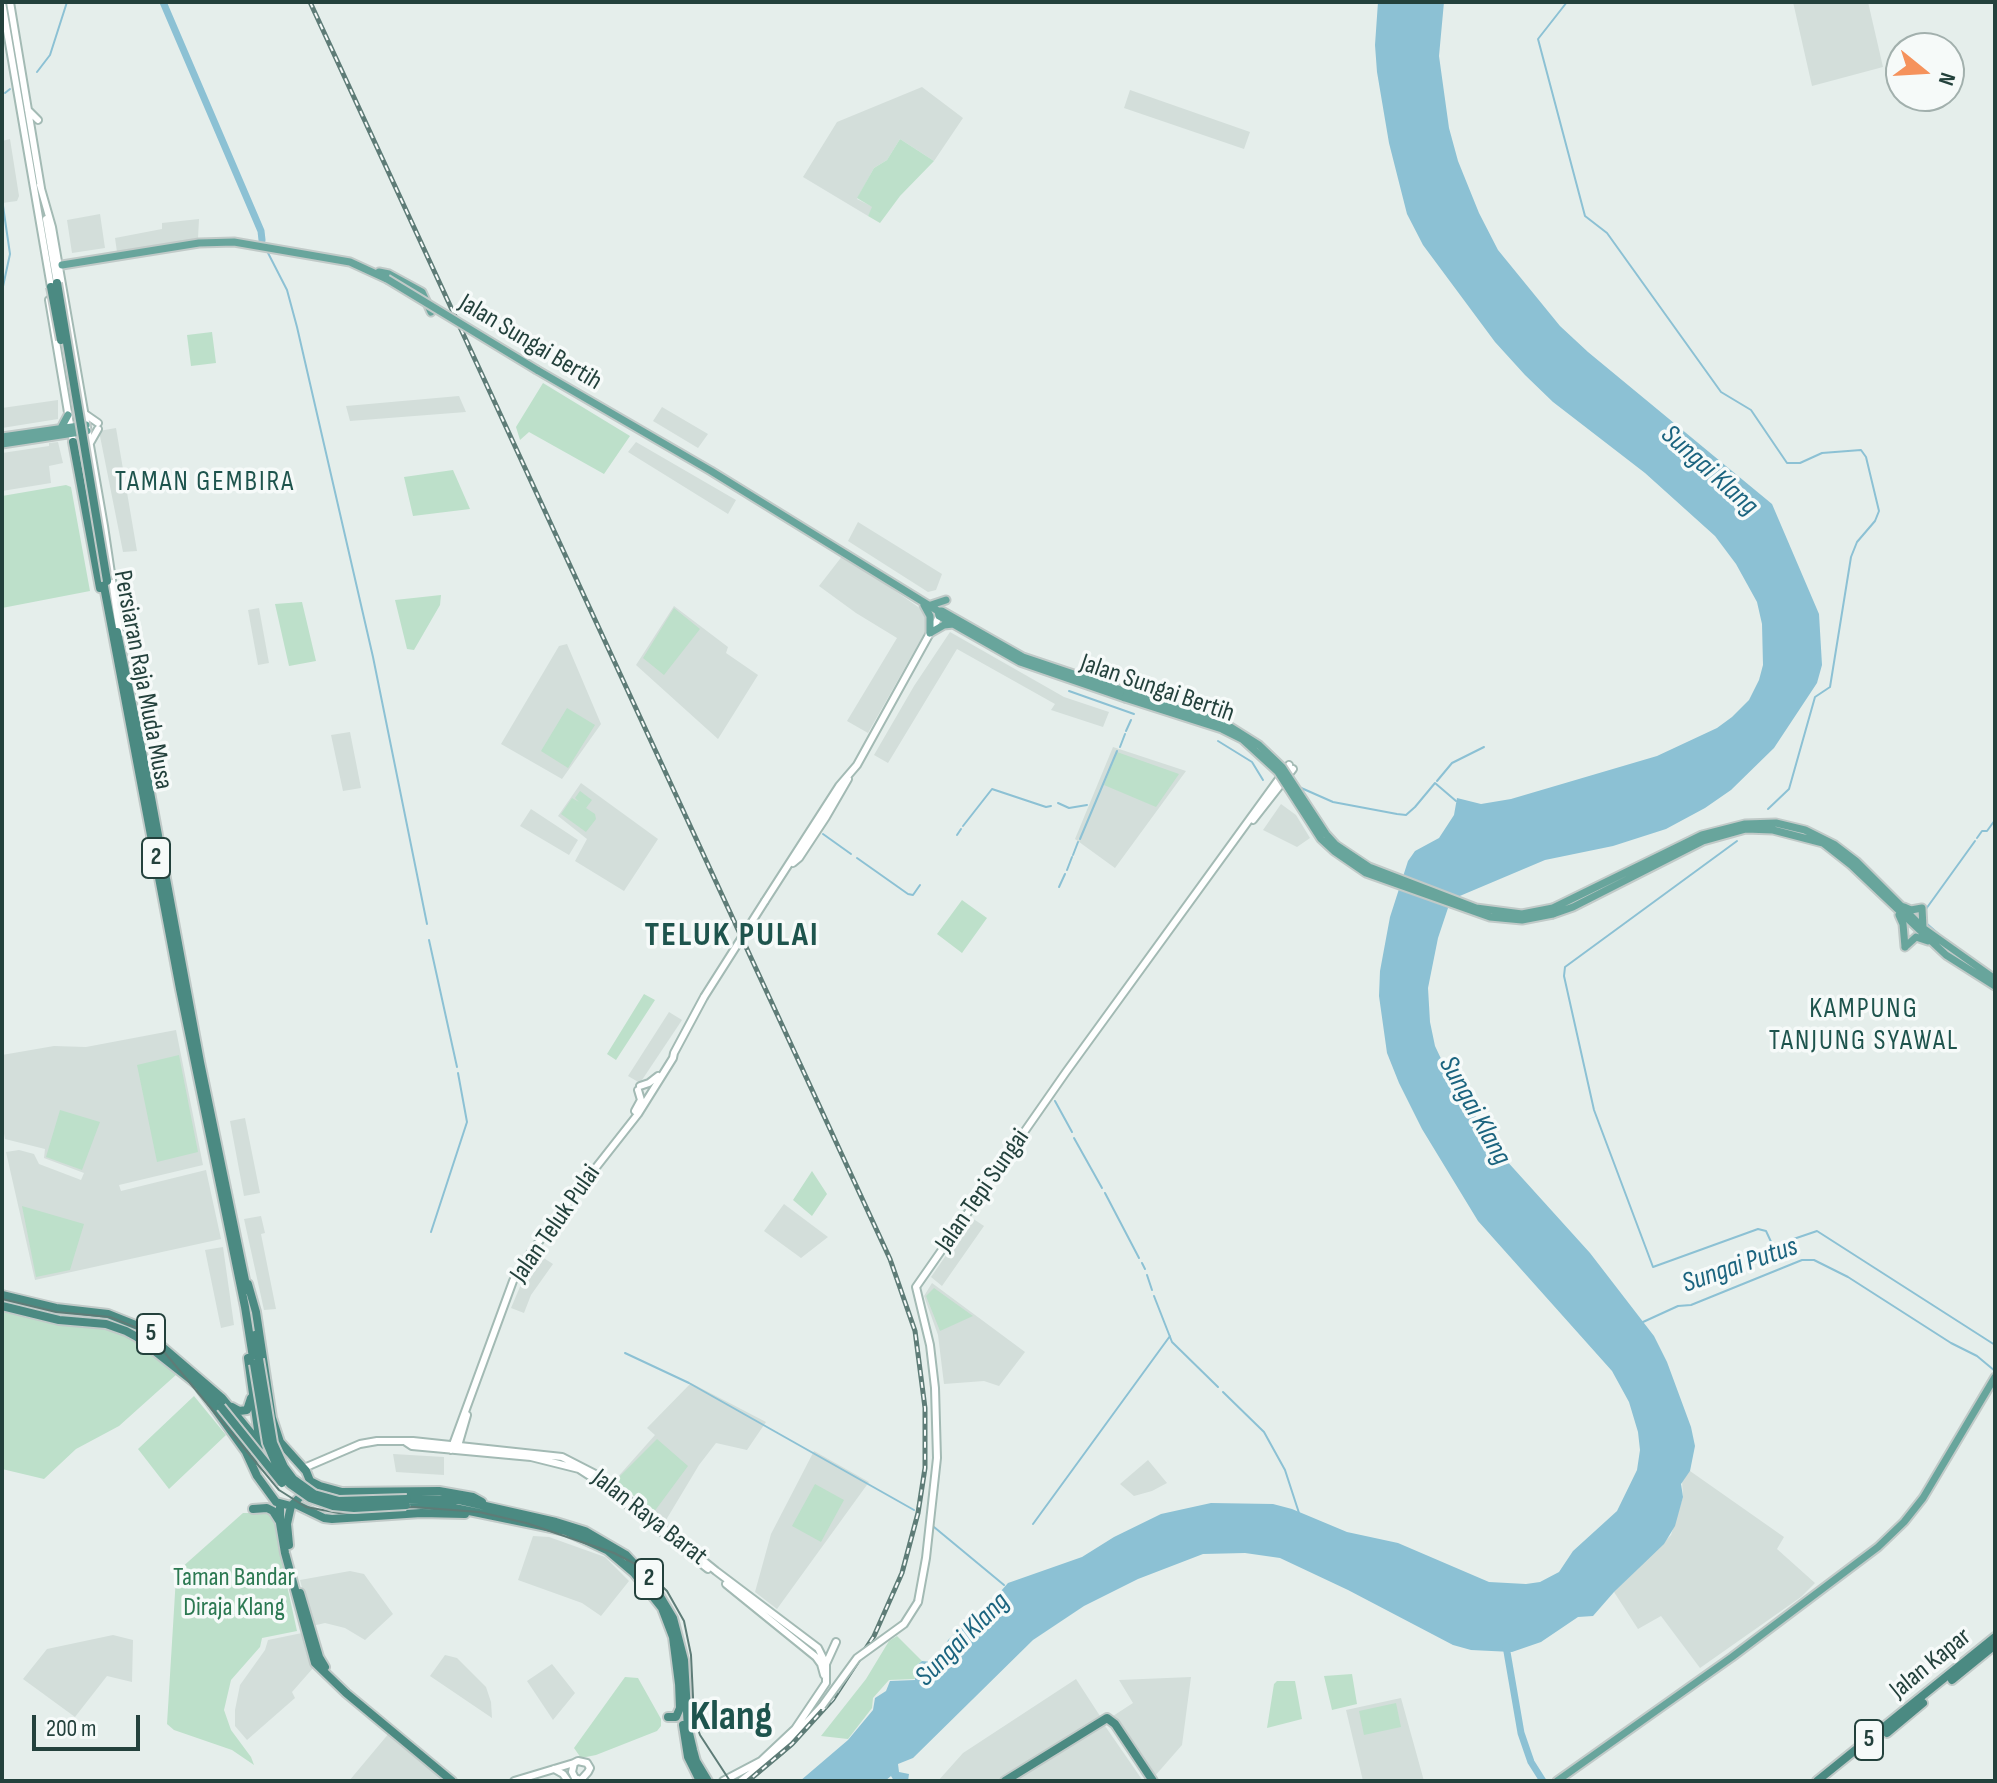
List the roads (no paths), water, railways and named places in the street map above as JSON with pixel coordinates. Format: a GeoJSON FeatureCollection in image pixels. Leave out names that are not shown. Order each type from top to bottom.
{"type":"FeatureCollection","features":[{"type":"Feature","properties":{"kind":"highway","name":"Persiaran Raja Muda Musa"},"geometry":{"type":"LineString","coordinates":[[54,285],[117,663],[254,1363]]}},
{"type":"Feature","properties":{"kind":"highway"},"geometry":{"type":"LineString","coordinates":[[67,433],[77,462],[111,649],[117,663]]}},
{"type":"Feature","properties":{"kind":"highway","name":"Persiaran Raja Muda Musa"},"geometry":{"type":"LineString","coordinates":[[105,581],[148,767],[200,1062],[244,1272],[254,1363]]}},
{"type":"Feature","properties":{"kind":"highway"},"geometry":{"type":"LineString","coordinates":[[200,1062],[211,1080]]}},
{"type":"Feature","properties":{"kind":"highway"},"geometry":{"type":"LineString","coordinates":[[244,1272],[256,1312],[272,1432],[269,1435],[260,1432],[256,1421]]}},
{"type":"Feature","properties":{"kind":"highway","name":"5"},"geometry":{"type":"LineString","coordinates":[[2,1295],[56,1308],[108,1314],[129,1321],[150,1334],[260,1444]]}},
{"type":"Feature","properties":{"kind":"highway","name":"5"},"geometry":{"type":"LineString","coordinates":[[2,1306],[59,1320],[116,1327],[137,1337],[221,1403],[285,1487],[306,1502],[338,1511],[407,1502]]}},
{"type":"Feature","properties":{"kind":"highway"},"geometry":{"type":"LineString","coordinates":[[221,1403],[239,1411],[250,1407],[254,1363]]}},
{"type":"Feature","properties":{"kind":"highway"},"geometry":{"type":"LineString","coordinates":[[253,1463],[260,1444],[254,1363]]}},
{"type":"Feature","properties":{"kind":"highway","name":"2"},"geometry":{"type":"LineString","coordinates":[[254,1363],[267,1443],[279,1471],[290,1484],[310,1498],[333,1506],[354,1508],[407,1502],[490,1511],[585,1531],[626,1555],[652,1583],[673,1618],[684,1660],[688,1729],[696,1761],[705,1780]]}},
{"type":"Feature","properties":{"kind":"highway","name":"5"},"geometry":{"type":"LineString","coordinates":[[200,1388],[253,1463],[264,1487],[280,1504]]}},
{"type":"Feature","properties":{"kind":"highway"},"geometry":{"type":"LineString","coordinates":[[272,1418],[280,1442],[304,1468],[310,1481],[320,1486],[342,1492],[439,1491],[473,1497],[490,1511]]}},
{"type":"Feature","properties":{"kind":"highway"},"geometry":{"type":"LineString","coordinates":[[260,1444],[280,1442]]}},
{"type":"Feature","properties":{"kind":"highway"},"geometry":{"type":"LineString","coordinates":[[310,1481],[308,1489],[284,1520],[295,1596],[315,1663],[346,1693],[452,1781]]}},
{"type":"Feature","properties":{"kind":"highway"},"geometry":{"type":"LineString","coordinates":[[460,1781],[333,1675],[320,1659],[294,1572],[280,1504],[293,1505],[332,1519],[490,1511]]}},
{"type":"Feature","properties":{"kind":"highway"},"geometry":{"type":"LineString","coordinates":[[253,1509],[267,1508],[284,1520]]}},
{"type":"Feature","properties":{"kind":"highway","name":"2"},"geometry":{"type":"LineString","coordinates":[[490,1511],[580,1536],[620,1560],[655,1599],[667,1618],[678,1658],[690,1765],[705,1780]]}},
{"type":"Feature","properties":{"kind":"highway"},"geometry":{"type":"LineString","coordinates":[[284,1520],[296,1514],[313,1512]]}},
{"type":"Feature","properties":{"kind":"highway","name":"Jalan Kapar"},"geometry":{"type":"LineString","coordinates":[[1817,1781],[1995,1637]]}},
{"type":"Feature","properties":{"kind":"highway","name":"Jalan Kapar"},"geometry":{"type":"LineString","coordinates":[[1824,1781],[1995,1645]]}},
{"type":"Feature","properties":{"kind":"highway"},"geometry":{"type":"LineString","coordinates":[[668,1717],[676,1717],[680,1708],[679,1682]]}},
{"type":"Feature","properties":{"kind":"highway"},"geometry":{"type":"LineString","coordinates":[[1005,1781],[1107,1718],[1115,1724],[1153,1781]]}},
{"type":"Feature","properties":{"kind":"main road","name":"Persiaran Raja Muda Musa"},"geometry":{"type":"LineString","coordinates":[[2,2],[16,97],[54,285]]}},
{"type":"Feature","properties":{"kind":"main road","name":"Persiaran Raja Muda Musa"},"geometry":{"type":"LineString","coordinates":[[10,2],[54,285]]}},
{"type":"Feature","properties":{"kind":"main road"},"geometry":{"type":"LineString","coordinates":[[28,110],[38,120]]}},
{"type":"Feature","properties":{"kind":"main road"},"geometry":{"type":"LineString","coordinates":[[40,185],[52,227],[83,412],[107,526],[121,653]]}},
{"type":"Feature","properties":{"kind":"main road","name":"Jalan Sungai Bertih"},"geometry":{"type":"LineString","coordinates":[[62,265],[225,241],[259,244],[335,259],[373,272],[711,471],[954,621],[1023,657],[1126,695],[1224,723],[1259,745],[1282,767],[1336,845],[1369,867],[1476,908],[1522,914],[1553,911],[1717,829],[1760,822],[1825,838],[1848,854],[1899,907]]}},
{"type":"Feature","properties":{"kind":"main road"},"geometry":{"type":"LineString","coordinates":[[44,244],[42,259],[67,406],[67,433]]}},
{"type":"Feature","properties":{"kind":"main road"},"geometry":{"type":"LineString","coordinates":[[373,272],[389,274],[422,292],[431,312]]}},
{"type":"Feature","properties":{"kind":"main road"},"geometry":{"type":"LineString","coordinates":[[73,328],[73,351]]}},
{"type":"Feature","properties":{"kind":"main road"},"geometry":{"type":"LineString","coordinates":[[67,406],[78,415],[82,403]]}},
{"type":"Feature","properties":{"kind":"main road"},"geometry":{"type":"LineString","coordinates":[[83,412],[98,426],[90,446]]}},
{"type":"Feature","properties":{"kind":"main road"},"geometry":{"type":"LineString","coordinates":[[2,444],[86,428]]}},
{"type":"Feature","properties":{"kind":"main road"},"geometry":{"type":"LineString","coordinates":[[2,437],[67,433]]}},
{"type":"Feature","properties":{"kind":"main road"},"geometry":{"type":"LineString","coordinates":[[77,462],[80,452],[85,452],[93,461]]}},
{"type":"Feature","properties":{"kind":"main road"},"geometry":{"type":"LineString","coordinates":[[96,477],[104,485]]}},
{"type":"Feature","properties":{"kind":"main road"},"geometry":{"type":"LineString","coordinates":[[946,601],[954,621],[930,633],[930,616],[925,604],[946,601]]}},
{"type":"Feature","properties":{"kind":"main road","name":"Jalan Teluk Pulai"},"geometry":{"type":"LineString","coordinates":[[790,865],[799,858],[833,806],[940,613]]}},
{"type":"Feature","properties":{"kind":"main road","name":"Jalan Tepi Sungai"},"geometry":{"type":"LineString","coordinates":[[741,1781],[780,1751],[822,1706],[857,1658],[904,1624],[918,1602],[937,1458],[930,1345],[916,1287],[1072,1063],[1291,767]]}},
{"type":"Feature","properties":{"kind":"main road","name":"Jalan Teluk Pulai"},"geometry":{"type":"LineString","coordinates":[[616,1139],[674,1053],[704,997],[790,865],[811,827],[849,775]]}},
{"type":"Feature","properties":{"kind":"main road"},"geometry":{"type":"LineString","coordinates":[[811,827],[827,807],[833,806]]}},
{"type":"Feature","properties":{"kind":"main road"},"geometry":{"type":"LineString","coordinates":[[1899,907],[1995,979]]}},
{"type":"Feature","properties":{"kind":"main road"},"geometry":{"type":"LineString","coordinates":[[1899,907],[1911,910],[1922,908],[1923,928]]}},
{"type":"Feature","properties":{"kind":"main road"},"geometry":{"type":"LineString","coordinates":[[1899,907],[1905,947],[1916,937],[1934,944]]}},
{"type":"Feature","properties":{"kind":"main road"},"geometry":{"type":"LineString","coordinates":[[1899,907],[1946,955],[1995,986]]}},
{"type":"Feature","properties":{"kind":"main road","name":"Jalan Teluk Pulai"},"geometry":{"type":"LineString","coordinates":[[454,1447],[513,1281],[526,1259],[650,1096],[674,1053]]}},
{"type":"Feature","properties":{"kind":"main road"},"geometry":{"type":"LineString","coordinates":[[635,1111],[641,1100],[639,1088],[658,1076]]}},
{"type":"Feature","properties":{"kind":"main road"},"geometry":{"type":"LineString","coordinates":[[1557,1781],[1732,1657],[1883,1543],[1923,1498],[1995,1377]]}},
{"type":"Feature","properties":{"kind":"main road","name":"Jalan Teluk Pulai"},"geometry":{"type":"LineString","coordinates":[[454,1447],[466,1422],[467,1411]]}},
{"type":"Feature","properties":{"kind":"main road"},"geometry":{"type":"LineString","coordinates":[[466,1422],[464,1436],[477,1447]]}},
{"type":"Feature","properties":{"kind":"main road","name":"Jalan Raya Barat"},"geometry":{"type":"LineString","coordinates":[[304,1468],[360,1444],[377,1441],[531,1457],[579,1469],[821,1664],[824,1672],[820,1694]]}},
{"type":"Feature","properties":{"kind":"main road","name":"Jalan Raya Barat"},"geometry":{"type":"LineString","coordinates":[[454,1447],[541,1453],[582,1465],[818,1648],[826,1664]]}},
{"type":"Feature","properties":{"kind":"main road"},"geometry":{"type":"LineString","coordinates":[[800,1635],[815,1651],[806,1650]]}},
{"type":"Feature","properties":{"kind":"main road"},"geometry":{"type":"LineString","coordinates":[[724,1781],[761,1761],[795,1729],[826,1683],[826,1664],[836,1642]]}},
{"type":"Feature","properties":{"kind":"main road"},"geometry":{"type":"LineString","coordinates":[[514,1781],[578,1761],[587,1763],[585,1779],[573,1775],[574,1763]]}},
{"type":"Feature","properties":{"kind":"main road"},"geometry":{"type":"LineString","coordinates":[[554,1769],[568,1781]]}},
{"type":"Feature","properties":{"kind":"water","name":"Sungai Klang"},"geometry":{"type":"Polygon","coordinates":[[[1378,2],[1444,2],[1439,56],[1449,128],[1458,161],[1498,250],[1560,326],[1588,352],[1772,504],[1819,614],[1822,665],[1817,683],[1774,748],[1731,790],[1666,829],[1613,846],[1545,860],[1455,898],[1448,908],[1438,938],[1428,988],[1435,1046],[1452,1082],[1505,1159],[1590,1253],[1654,1336],[1667,1362],[1695,1446],[1690,1471],[1681,1484],[1683,1497],[1675,1526],[1664,1544],[1593,1616],[1578,1617],[1541,1642],[1512,1652],[1471,1650],[1453,1645],[1280,1558],[1245,1553],[1203,1554],[1138,1579],[1084,1606],[1033,1640],[913,1758],[898,1764],[899,1772],[909,1774],[908,1781],[894,1781],[891,1776],[885,1781],[800,1781],[848,1740],[873,1710],[875,1698],[886,1691],[890,1681],[915,1680],[915,1667],[922,1661],[932,1662],[940,1656],[948,1640],[1008,1583],[1082,1557],[1161,1514],[1211,1503],[1273,1504],[1347,1532],[1398,1543],[1489,1582],[1526,1584],[1540,1582],[1559,1572],[1573,1551],[1617,1511],[1637,1470],[1640,1450],[1638,1432],[1629,1402],[1612,1371],[1478,1221],[1422,1129],[1387,1053],[1379,996],[1380,971],[1390,917],[1408,861],[1415,851],[1439,838],[1454,815],[1457,798],[1481,804],[1511,799],[1657,756],[1717,728],[1749,700],[1759,680],[1763,665],[1762,624],[1757,602],[1736,564],[1715,536],[1645,473],[1553,402],[1525,375],[1495,342],[1423,245],[1407,214],[1389,143],[1377,72],[1378,2]]]}},
{"type":"Feature","properties":{"kind":"waterway"},"geometry":{"type":"LineString","coordinates":[[37,72],[50,55],[67,2]]}},
{"type":"Feature","properties":{"kind":"waterway"},"geometry":{"type":"LineString","coordinates":[[163,2],[261,231],[262,240]]}},
{"type":"Feature","properties":{"kind":"waterway"},"geometry":{"type":"LineString","coordinates":[[1445,3],[1460,2]]}},
{"type":"Feature","properties":{"kind":"waterway"},"geometry":{"type":"LineString","coordinates":[[1567,2],[1538,39],[1585,216],[1607,233],[1721,392],[1751,410],[1787,463],[1800,463],[1822,453],[1861,450],[1866,457],[1879,511],[1875,521],[1857,542],[1851,557],[1830,687],[1815,697],[1789,789],[1768,809]]}},
{"type":"Feature","properties":{"kind":"waterway"},"geometry":{"type":"LineString","coordinates":[[5,93],[10,89]]}},
{"type":"Feature","properties":{"kind":"waterway"},"geometry":{"type":"LineString","coordinates":[[2,291],[10,254],[3,206]]}},
{"type":"Feature","properties":{"kind":"waterway"},"geometry":{"type":"LineString","coordinates":[[266,249],[287,290],[297,327],[373,657],[427,924]]}},
{"type":"Feature","properties":{"kind":"waterway"},"geometry":{"type":"LineString","coordinates":[[1069,691],[1134,714]]}},
{"type":"Feature","properties":{"kind":"waterway"},"geometry":{"type":"LineString","coordinates":[[1126,731],[1131,720]]}},
{"type":"Feature","properties":{"kind":"waterway"},"geometry":{"type":"LineString","coordinates":[[1120,747],[1125,734]]}},
{"type":"Feature","properties":{"kind":"waterway"},"geometry":{"type":"LineString","coordinates":[[1218,741],[1252,762],[1263,780]]}},
{"type":"Feature","properties":{"kind":"waterway"},"geometry":{"type":"LineString","coordinates":[[1437,781],[1452,763],[1484,747]]}},
{"type":"Feature","properties":{"kind":"waterway"},"geometry":{"type":"LineString","coordinates":[[1080,839],[1117,751]]}},
{"type":"Feature","properties":{"kind":"waterway"},"geometry":{"type":"LineString","coordinates":[[1299,787],[1333,802],[1406,815],[1435,783],[1456,801]]}},
{"type":"Feature","properties":{"kind":"waterway"},"geometry":{"type":"LineString","coordinates":[[963,826],[992,789],[1051,806]]}},
{"type":"Feature","properties":{"kind":"waterway"},"geometry":{"type":"LineString","coordinates":[[1058,803],[1069,808],[1087,805]]}},
{"type":"Feature","properties":{"kind":"waterway"},"geometry":{"type":"LineString","coordinates":[[1977,838],[1995,820]]}},
{"type":"Feature","properties":{"kind":"waterway"},"geometry":{"type":"LineString","coordinates":[[957,835],[961,829]]}},
{"type":"Feature","properties":{"kind":"waterway"},"geometry":{"type":"LineString","coordinates":[[823,834],[851,854]]}},
{"type":"Feature","properties":{"kind":"waterway"},"geometry":{"type":"LineString","coordinates":[[1737,841],[1565,967],[1564,976],[1594,1110],[1653,1267],[1758,1229],[1766,1231],[1773,1246],[1817,1231],[1995,1345]]}},
{"type":"Feature","properties":{"kind":"waterway"},"geometry":{"type":"LineString","coordinates":[[1926,909],[1975,841]]}},
{"type":"Feature","properties":{"kind":"waterway"},"geometry":{"type":"LineString","coordinates":[[1073,855],[1078,842]]}},
{"type":"Feature","properties":{"kind":"waterway"},"geometry":{"type":"LineString","coordinates":[[1067,870],[1072,857]]}},
{"type":"Feature","properties":{"kind":"waterway"},"geometry":{"type":"LineString","coordinates":[[857,858],[908,894],[913,895],[920,885]]}},
{"type":"Feature","properties":{"kind":"waterway"},"geometry":{"type":"LineString","coordinates":[[1059,887],[1065,874]]}},
{"type":"Feature","properties":{"kind":"waterway"},"geometry":{"type":"LineString","coordinates":[[1926,923],[1942,937]]}},
{"type":"Feature","properties":{"kind":"waterway"},"geometry":{"type":"LineString","coordinates":[[429,940],[457,1067]]}},
{"type":"Feature","properties":{"kind":"waterway"},"geometry":{"type":"LineString","coordinates":[[431,1232],[467,1122],[458,1073]]}},
{"type":"Feature","properties":{"kind":"waterway"},"geometry":{"type":"LineString","coordinates":[[1055,1101],[1072,1132]]}},
{"type":"Feature","properties":{"kind":"waterway"},"geometry":{"type":"LineString","coordinates":[[1074,1138],[1102,1188]]}},
{"type":"Feature","properties":{"kind":"waterway"},"geometry":{"type":"LineString","coordinates":[[1105,1193],[1139,1258]]}},
{"type":"Feature","properties":{"kind":"waterway","name":"Sungai Putus"},"geometry":{"type":"LineString","coordinates":[[1643,1322],[1802,1260],[1814,1260],[1848,1277],[1951,1343],[1977,1356],[1995,1371]]}},
{"type":"Feature","properties":{"kind":"waterway"},"geometry":{"type":"LineString","coordinates":[[1142,1263],[1145,1269]]}},
{"type":"Feature","properties":{"kind":"waterway"},"geometry":{"type":"LineString","coordinates":[[1147,1275],[1152,1290]]}},
{"type":"Feature","properties":{"kind":"waterway"},"geometry":{"type":"LineString","coordinates":[[1154,1296],[1172,1342],[1218,1387]]}},
{"type":"Feature","properties":{"kind":"waterway"},"geometry":{"type":"LineString","coordinates":[[1033,1524],[1170,1336]]}},
{"type":"Feature","properties":{"kind":"waterway"},"geometry":{"type":"LineString","coordinates":[[625,1353],[689,1383],[914,1510]]}},
{"type":"Feature","properties":{"kind":"waterway"},"geometry":{"type":"LineString","coordinates":[[1223,1392],[1264,1432],[1285,1470],[1299,1513]]}},
{"type":"Feature","properties":{"kind":"waterway","name":"Sungai Klang"},"geometry":{"type":"LineString","coordinates":[[934,1527],[1004,1585]]}},
{"type":"Feature","properties":{"kind":"waterway"},"geometry":{"type":"LineString","coordinates":[[1506,1646],[1521,1733],[1531,1762],[1543,1781]]}},
{"type":"Feature","properties":{"kind":"tram line"},"geometry":{"type":"LineString","coordinates":[[2,1299],[56,1312],[110,1317],[142,1330],[160,1347],[279,1490],[306,1507],[339,1513],[413,1507],[479,1512],[526,1523],[614,1553],[643,1568],[667,1591],[684,1621],[691,1655],[694,1718],[700,1735],[730,1781]]}},
{"type":"Feature","properties":{"kind":"railway"},"geometry":{"type":"LineString","coordinates":[[310,2],[890,1259],[915,1331],[925,1408],[925,1468],[918,1513],[902,1573],[874,1636],[833,1699],[792,1744],[748,1781]]}},
{"type":"Feature","properties":{"kind":"district","name":"TAMAN GEMBIRA"},"geometry":{"type":"Point","coordinates":[205,483]}},
{"type":"Feature","properties":{"kind":"district","name":"TELUK PULAI"},"geometry":{"type":"Point","coordinates":[732,936]}},
{"type":"Feature","properties":{"kind":"district","name":"KAMPUNG TANJUNG SYAWAL"},"geometry":{"type":"Point","coordinates":[1864,1026]}},
{"type":"Feature","properties":{"kind":"district","name":"Klang"},"geometry":{"type":"Point","coordinates":[731,1718]}},
{"type":"Feature","properties":{"kind":"park label","name":"Taman Bandar Diraja Klang"},"geometry":{"type":"Point","coordinates":[234,1593]}}]}
